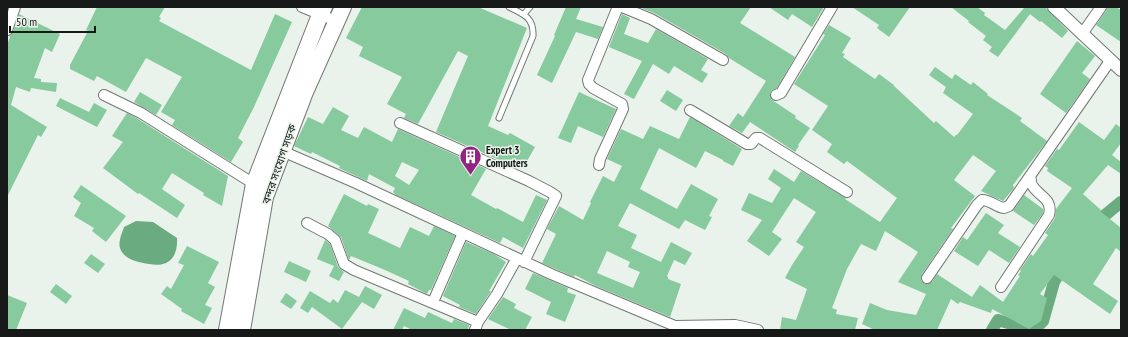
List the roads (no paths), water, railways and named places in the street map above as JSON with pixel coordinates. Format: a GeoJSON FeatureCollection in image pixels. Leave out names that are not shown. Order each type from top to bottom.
{"type":"FeatureCollection","features":[{"type":"Feature","properties":{"kind":"highway","name":"বন্দর সংযোগ সড়ক"},"geometry":{"type":"LineString","coordinates":[[227,330],[254,184],[322,11]]}},
{"type":"Feature","properties":{"kind":"highway","name":"বন্দর সংযোগ সড়ক"},"geometry":{"type":"LineString","coordinates":[[242,330],[265,197],[305,92],[339,14]]}},
{"type":"Feature","properties":{"kind":"street"},"geometry":{"type":"LineString","coordinates":[[7,30],[15,7]]}},
{"type":"Feature","properties":{"kind":"street"},"geometry":{"type":"LineString","coordinates":[[302,7],[339,14]]}},
{"type":"Feature","properties":{"kind":"street"},"geometry":{"type":"LineString","coordinates":[[600,164],[600,158],[623,109],[622,104],[593,88],[589,84],[588,80],[617,9],[621,7],[651,19],[723,60]]}},
{"type":"Feature","properties":{"kind":"street"},"geometry":{"type":"LineString","coordinates":[[776,95],[781,93],[832,7]]}},
{"type":"Feature","properties":{"kind":"street"},"geometry":{"type":"LineString","coordinates":[[1054,7],[1121,70]]}},
{"type":"Feature","properties":{"kind":"street"},"geometry":{"type":"LineString","coordinates":[[1082,34],[1101,7]]}},
{"type":"Feature","properties":{"kind":"street"},"geometry":{"type":"LineString","coordinates":[[927,278],[976,205],[982,200],[988,200],[998,208],[1009,206],[1110,61]]}},
{"type":"Feature","properties":{"kind":"street"},"geometry":{"type":"LineString","coordinates":[[104,95],[141,113],[254,184]]}},
{"type":"Feature","properties":{"kind":"street"},"geometry":{"type":"LineString","coordinates":[[690,110],[747,144],[751,144],[756,138],[760,138],[847,192]]}},
{"type":"Feature","properties":{"kind":"street"},"geometry":{"type":"LineString","coordinates":[[307,224],[328,234],[335,240],[344,264],[354,270],[433,302],[476,326],[521,260],[556,196],[529,181],[400,123]]}},
{"type":"Feature","properties":{"kind":"street"},"geometry":{"type":"LineString","coordinates":[[282,151],[356,183],[521,260],[675,326],[735,325],[758,330]]}},
{"type":"Feature","properties":{"kind":"street"},"geometry":{"type":"LineString","coordinates":[[1000,287],[1049,215],[1050,208],[1047,201],[1032,185],[1030,176]]}},
{"type":"Feature","properties":{"kind":"street"},"geometry":{"type":"LineString","coordinates":[[433,302],[463,233]]}},
{"type":"Feature","properties":{"kind":"lane"},"geometry":{"type":"LineString","coordinates":[[500,118],[533,36],[534,28],[524,14],[509,7]]}},
{"type":"Feature","properties":{"kind":"lane"},"geometry":{"type":"LineString","coordinates":[[524,14],[530,7]]}},
{"type":"Feature","properties":{"kind":"waterway"},"geometry":{"type":"LineString","coordinates":[[1093,225],[1121,202]]}},
{"type":"Feature","properties":{"kind":"waterway"},"geometry":{"type":"LineString","coordinates":[[1034,330],[1043,321],[1054,282],[1065,263]]}},
{"type":"Feature","properties":{"kind":"waterway"},"geometry":{"type":"LineString","coordinates":[[992,330],[998,320],[1031,330]]}},
{"type":"Feature","properties":{"kind":"place","name":"Expert 3 Computers"},"geometry":{"type":"Point","coordinates":[470,176]}}]}
